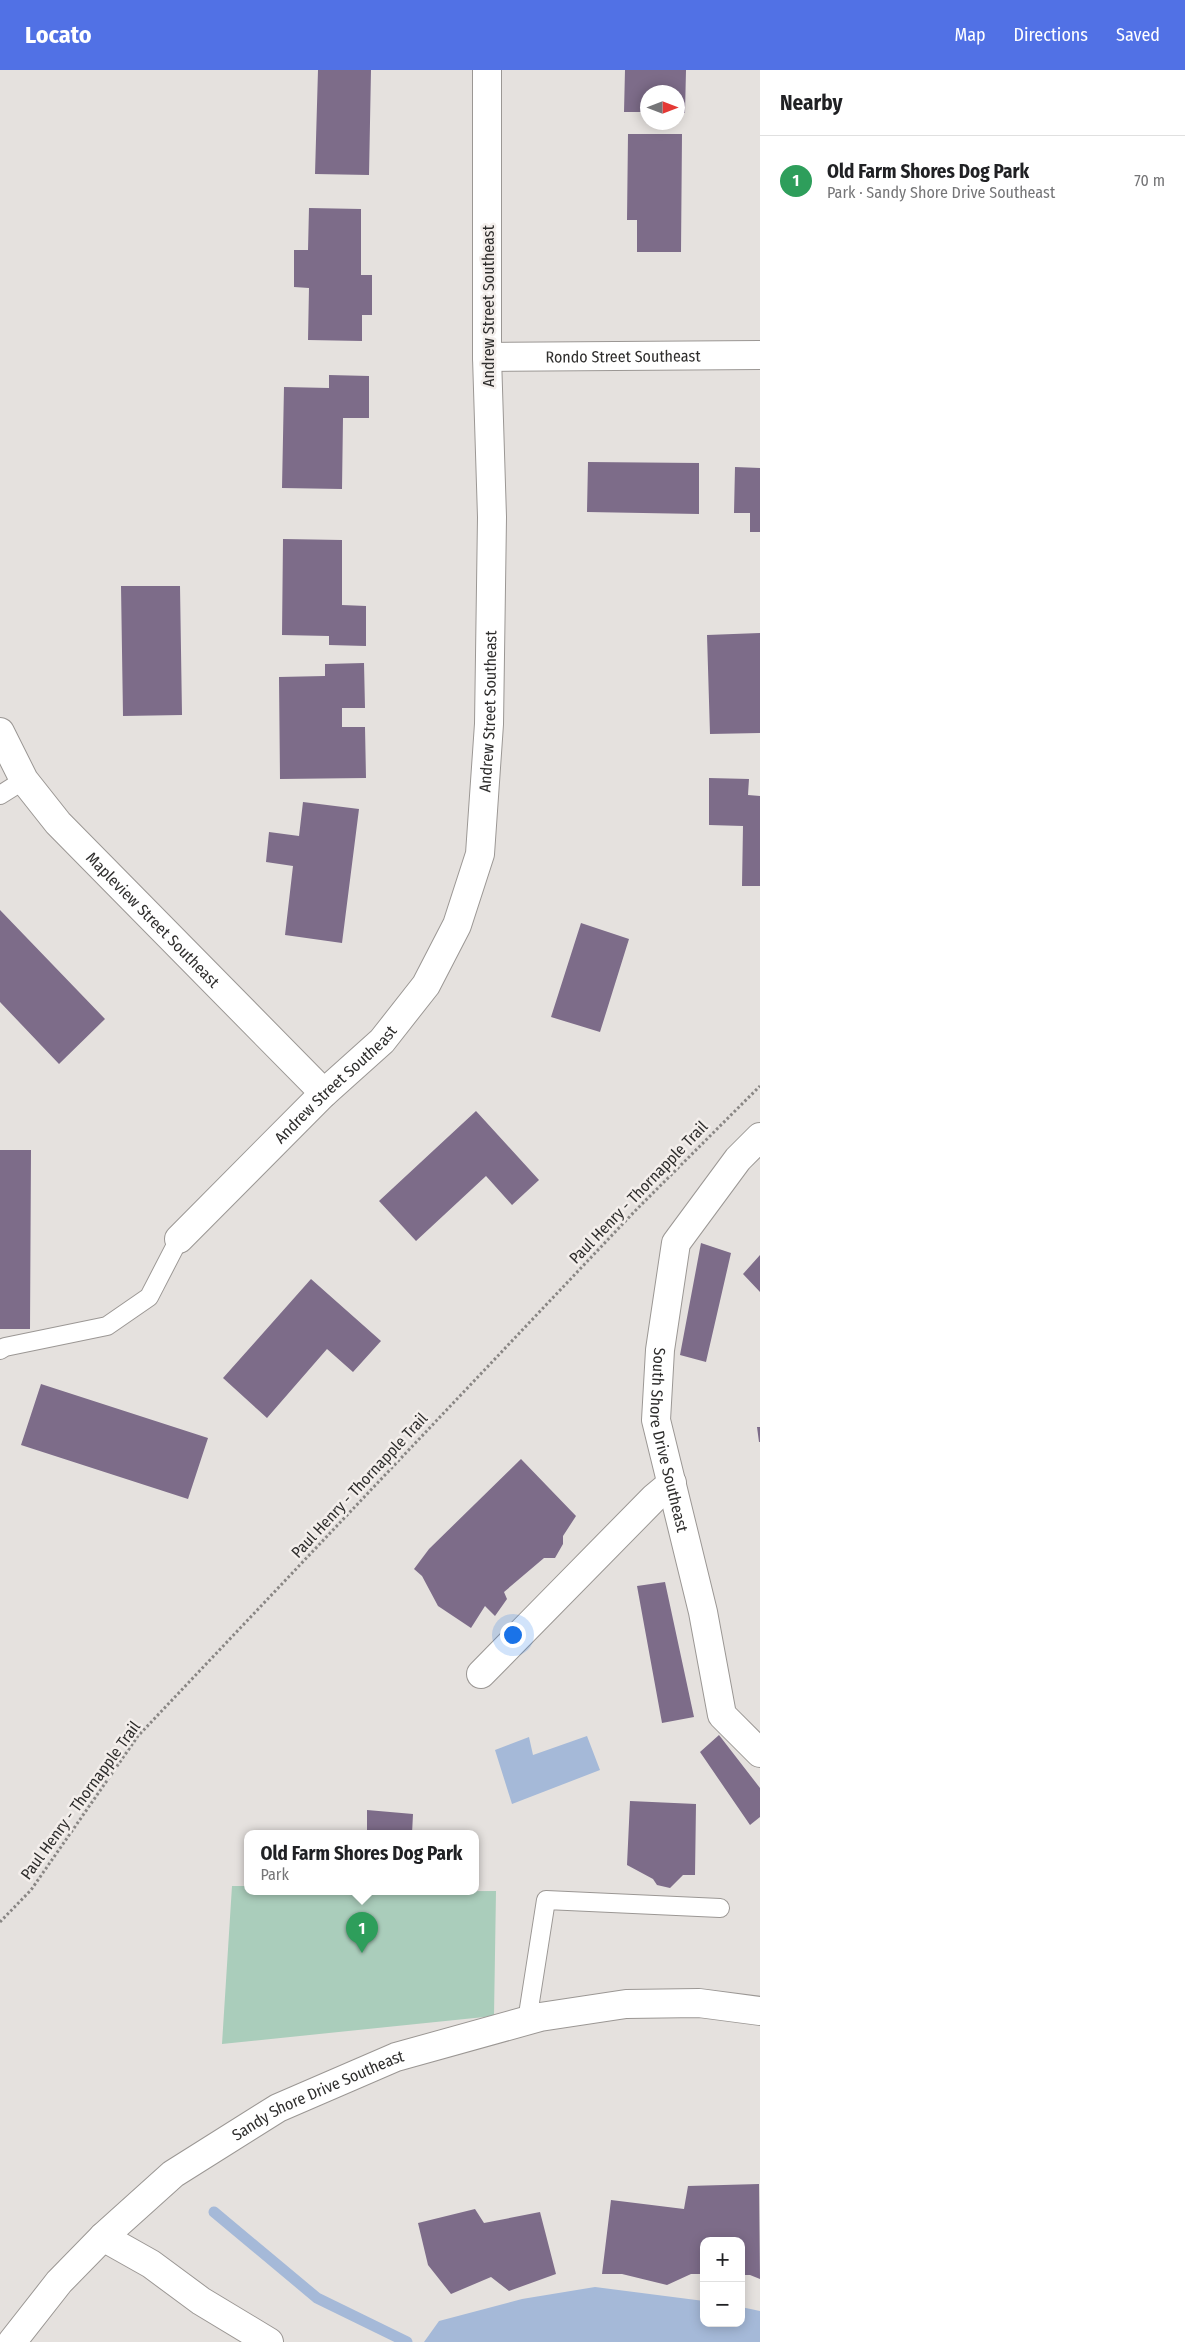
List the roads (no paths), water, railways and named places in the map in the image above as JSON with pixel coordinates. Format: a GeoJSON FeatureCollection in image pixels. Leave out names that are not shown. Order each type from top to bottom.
{"type":"FeatureCollection","features":[{"type":"Feature","properties":{"kind":"street","name":"Andrew Street Southeast"},"geometry":{"type":"LineString","coordinates":[[179,1239],[324,1093],[382,1041],[426,985],[457,926],[480,854],[490,724],[492,517],[487,357],[487,70]]}},
{"type":"Feature","properties":{"kind":"street","name":"Rondo Street Southeast"},"geometry":{"type":"LineString","coordinates":[[487,357],[760,355]]}},
{"type":"Feature","properties":{"kind":"street","name":"Mapleview Street Southeast"},"geometry":{"type":"LineString","coordinates":[[0,732],[24,780],[58,823],[324,1093]]}},
{"type":"Feature","properties":{"kind":"street","name":"South Shore Drive Southeast"},"geometry":{"type":"LineString","coordinates":[[760,1137],[738,1159],[676,1243],[660,1350],[656,1420],[703,1612],[722,1715],[760,1753]]}},
{"type":"Feature","properties":{"kind":"street"},"geometry":{"type":"LineString","coordinates":[[481,1674],[654,1498],[672,1483]]}},
{"type":"Feature","properties":{"kind":"street","name":"Sandy Shore Drive Southeast"},"geometry":{"type":"LineString","coordinates":[[103,2237],[173,2174],[278,2108],[396,2057],[540,2017],[626,2004],[699,2004],[760,2011]]}},
{"type":"Feature","properties":{"kind":"street"},"geometry":{"type":"LineString","coordinates":[[12,2342],[60,2282],[103,2237],[151,2264],[201,2301],[269,2342]]}},
{"type":"Feature","properties":{"kind":"lane"},"geometry":{"type":"LineString","coordinates":[[0,795],[24,780]]}},
{"type":"Feature","properties":{"kind":"lane"},"geometry":{"type":"LineString","coordinates":[[0,1350],[5,1347],[107,1326],[149,1297],[179,1239]]}},
{"type":"Feature","properties":{"kind":"lane"},"geometry":{"type":"LineString","coordinates":[[527,2020],[546,1900],[720,1908]]}},
{"type":"Feature","properties":{"kind":"water"},"geometry":{"type":"Polygon","coordinates":[[[587,1736],[600,1770],[512,1804],[495,1750],[529,1737],[533,1755],[587,1736]]]}},
{"type":"Feature","properties":{"kind":"water"},"geometry":{"type":"Polygon","coordinates":[[[595,2287],[700,2300],[700,2327],[745,2327],[745,2308],[760,2311],[760,2342],[424,2342],[439,2321],[522,2299],[595,2287]]]}},
{"type":"Feature","properties":{"kind":"waterway"},"geometry":{"type":"LineString","coordinates":[[214,2212],[317,2298],[407,2342]]}},
{"type":"Feature","properties":{"kind":"place","name":"Old Farm Shores Dog Park"},"geometry":{"type":"Point","coordinates":[362,1953]}}]}
